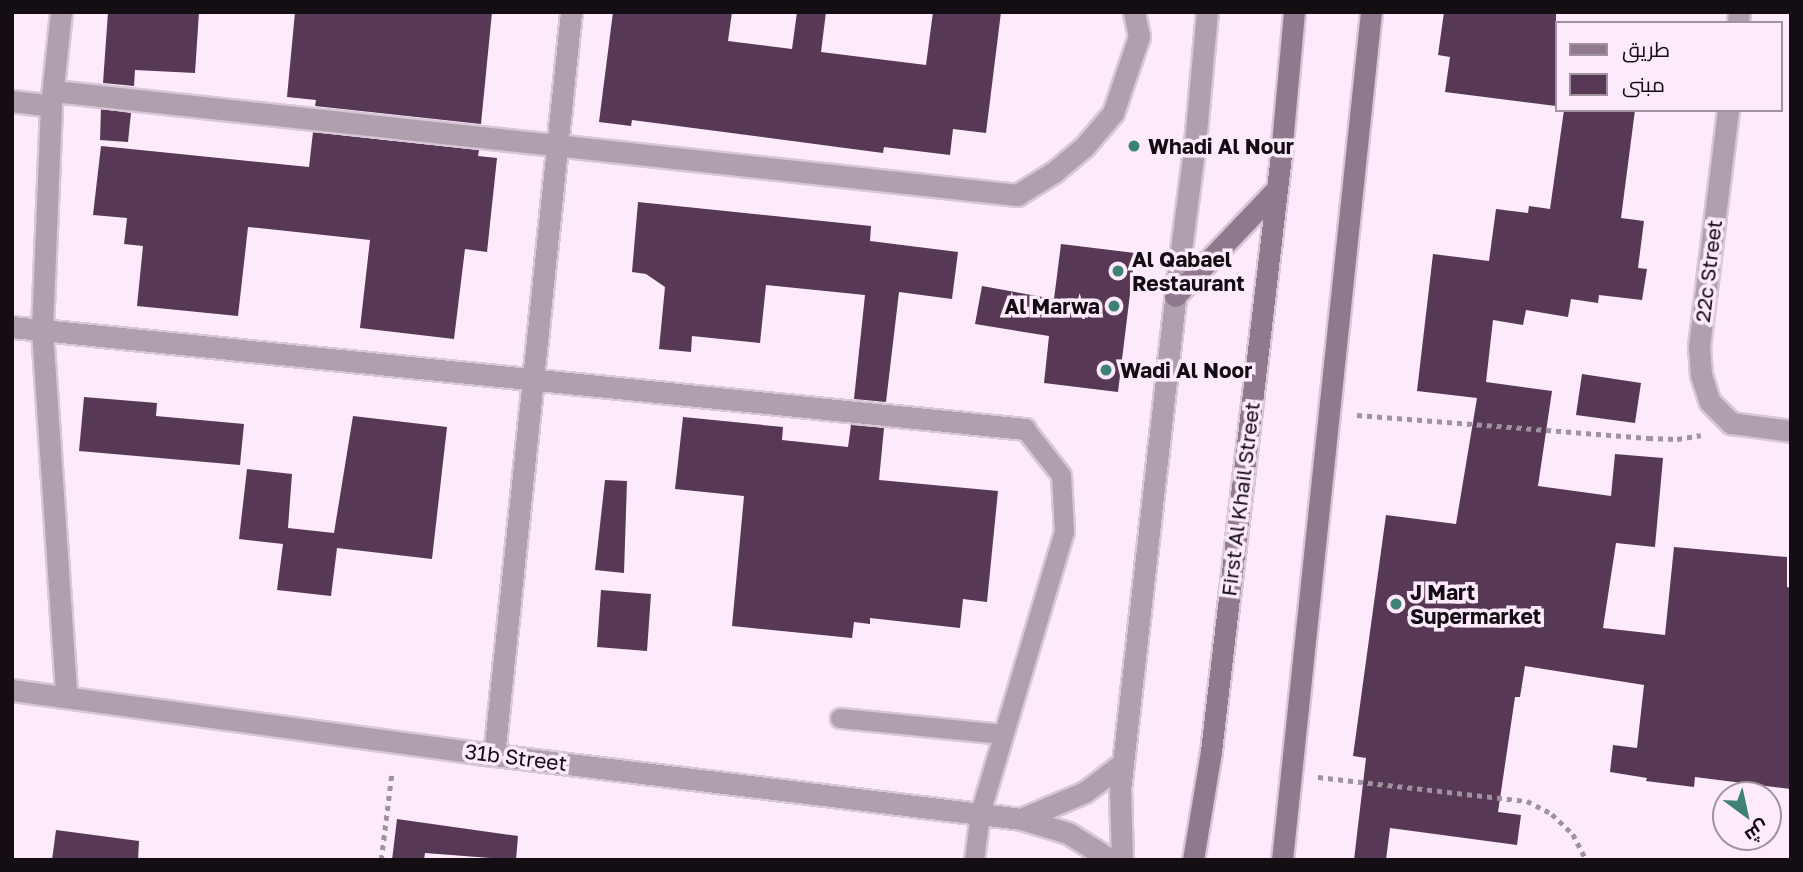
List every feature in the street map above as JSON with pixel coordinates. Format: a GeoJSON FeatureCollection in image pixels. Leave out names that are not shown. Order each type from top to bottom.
{"type":"FeatureCollection","features":[{"type":"Feature","properties":{"kind":"main road","name":"First Al Khail Street"},"geometry":{"type":"LineString","coordinates":[[1193,860],[1211,751],[1277,189],[1294,12]]}},
{"type":"Feature","properties":{"kind":"main road"},"geometry":{"type":"LineString","coordinates":[[1282,860],[1371,12]]}},
{"type":"Feature","properties":{"kind":"main road"},"geometry":{"type":"LineString","coordinates":[[1175,296],[1277,189]]}},
{"type":"Feature","properties":{"kind":"street"},"geometry":{"type":"LineString","coordinates":[[61,12],[53,98],[42,330],[66,695]]}},
{"type":"Feature","properties":{"kind":"street"},"geometry":{"type":"LineString","coordinates":[[494,755],[571,12]]}},
{"type":"Feature","properties":{"kind":"street"},"geometry":{"type":"LineString","coordinates":[[12,101],[53,98],[558,144],[1017,195],[1054,172],[1084,148],[1113,113],[1139,36],[1135,12]]}},
{"type":"Feature","properties":{"kind":"street"},"geometry":{"type":"LineString","coordinates":[[1122,860],[1120,803],[1123,764],[1175,296],[1195,143],[1207,12]]}},
{"type":"Feature","properties":{"kind":"street","name":"22c Street"},"geometry":{"type":"LineString","coordinates":[[1728,112],[1699,346],[1701,375],[1710,402],[1731,423]]}},
{"type":"Feature","properties":{"kind":"street"},"geometry":{"type":"LineString","coordinates":[[12,327],[1025,429]]}},
{"type":"Feature","properties":{"kind":"street"},"geometry":{"type":"LineString","coordinates":[[1731,423],[1791,431]]}},
{"type":"Feature","properties":{"kind":"street","name":"31b Street"},"geometry":{"type":"LineString","coordinates":[[12,690],[66,695],[494,755],[1021,819],[1068,833],[1111,860]]}},
{"type":"Feature","properties":{"kind":"street"},"geometry":{"type":"LineString","coordinates":[[1021,819],[1085,792],[1123,764]]}},
{"type":"Feature","properties":{"kind":"lane"},"geometry":{"type":"LineString","coordinates":[[974,860],[980,813],[1064,531],[1061,475],[1025,429]]}},
{"type":"Feature","properties":{"kind":"lane"},"geometry":{"type":"LineString","coordinates":[[840,718],[1003,734]]}},
{"type":"Feature","properties":{"kind":"path"},"geometry":{"type":"LineString","coordinates":[[1329,413],[1667,439],[1705,434],[1731,423]]}},
{"type":"Feature","properties":{"kind":"path"},"geometry":{"type":"LineString","coordinates":[[381,860],[395,742]]}},
{"type":"Feature","properties":{"kind":"path"},"geometry":{"type":"LineString","coordinates":[[1291,774],[1527,801],[1552,814],[1573,834],[1586,860]]}},
{"type":"Feature","properties":{"kind":"building"},"geometry":{"type":"Polygon","coordinates":[[[108,12],[199,12],[195,73],[135,70],[134,86],[103,83],[108,12]]]}},
{"type":"Feature","properties":{"kind":"building"},"geometry":{"type":"Polygon","coordinates":[[[295,12],[492,12],[481,124],[315,106],[316,100],[287,97],[295,12]]]}},
{"type":"Feature","properties":{"kind":"building"},"geometry":{"type":"Polygon","coordinates":[[[613,12],[732,12],[728,41],[792,49],[797,12],[826,12],[821,52],[926,65],[933,12],[1001,12],[986,133],[953,129],[950,155],[884,147],[883,153],[632,120],[631,126],[599,122],[613,12]]]}},
{"type":"Feature","properties":{"kind":"building"},"geometry":{"type":"Polygon","coordinates":[[[1444,12],[1556,12],[1554,106],[1445,92],[1450,57],[1438,55],[1444,12]]]}},
{"type":"Feature","properties":{"kind":"building"},"geometry":{"type":"Polygon","coordinates":[[[101,109],[131,113],[128,142],[100,140],[101,109]]]}},
{"type":"Feature","properties":{"kind":"building"},"geometry":{"type":"Polygon","coordinates":[[[1564,112],[1635,112],[1621,218],[1644,221],[1638,268],[1647,269],[1642,300],[1599,295],[1598,303],[1571,299],[1568,317],[1526,310],[1523,325],[1493,320],[1486,382],[1552,391],[1538,486],[1611,496],[1615,454],[1663,458],[1655,547],[1616,543],[1603,628],[1665,635],[1674,547],[1787,557],[1787,587],[1791,588],[1791,789],[1782,788],[1782,781],[1727,781],[1695,777],[1694,787],[1646,781],[1647,778],[1610,772],[1613,745],[1637,748],[1644,685],[1525,666],[1520,697],[1515,697],[1498,812],[1521,815],[1517,845],[1390,828],[1386,860],[1354,860],[1366,758],[1353,756],[1386,515],[1456,524],[1477,398],[1417,391],[1433,254],[1489,261],[1496,209],[1528,213],[1529,206],[1550,209],[1564,112]]]}},
{"type":"Feature","properties":{"kind":"building"},"geometry":{"type":"Polygon","coordinates":[[[313,132],[479,150],[478,156],[497,158],[487,252],[465,249],[454,339],[360,328],[370,240],[287,231],[248,227],[238,316],[137,306],[143,246],[124,244],[127,218],[93,215],[101,146],[309,167],[313,132]]]}},
{"type":"Feature","properties":{"kind":"building"},"geometry":{"type":"Polygon","coordinates":[[[638,202],[871,226],[870,241],[958,252],[952,299],[899,292],[886,402],[854,399],[865,295],[766,285],[760,343],[692,336],[691,352],[659,349],[665,287],[646,274],[632,272],[638,202]]]}},
{"type":"Feature","properties":{"kind":"building"},"geometry":{"type":"Polygon","coordinates":[[[1061,244],[1135,253],[1118,392],[1044,383],[1049,336],[975,324],[982,286],[1054,299],[1061,244]]]}},
{"type":"Feature","properties":{"kind":"building"},"geometry":{"type":"Polygon","coordinates":[[[1582,374],[1641,383],[1635,423],[1576,415],[1582,374]]]}},
{"type":"Feature","properties":{"kind":"building"},"geometry":{"type":"Polygon","coordinates":[[[84,397],[157,403],[156,416],[244,424],[240,465],[79,451],[84,397]]]}},
{"type":"Feature","properties":{"kind":"building"},"geometry":{"type":"Polygon","coordinates":[[[353,416],[447,427],[432,559],[337,548],[331,596],[277,590],[283,544],[239,539],[247,469],[292,474],[288,528],[334,533],[353,416]]]}},
{"type":"Feature","properties":{"kind":"building"},"geometry":{"type":"Polygon","coordinates":[[[683,417],[783,427],[782,440],[848,447],[851,425],[884,428],[879,480],[998,491],[987,602],[963,599],[960,628],[870,618],[870,624],[854,622],[852,638],[732,626],[744,496],[675,489],[683,417]]]}},
{"type":"Feature","properties":{"kind":"building"},"geometry":{"type":"Polygon","coordinates":[[[605,480],[627,481],[624,573],[595,570],[605,480]]]}},
{"type":"Feature","properties":{"kind":"building"},"geometry":{"type":"Polygon","coordinates":[[[601,590],[651,594],[647,651],[597,647],[601,590]]]}},
{"type":"Feature","properties":{"kind":"building"},"geometry":{"type":"Polygon","coordinates":[[[397,819],[518,836],[516,860],[425,853],[424,860],[392,860],[397,819]]]}},
{"type":"Feature","properties":{"kind":"building"},"geometry":{"type":"Polygon","coordinates":[[[56,830],[139,841],[138,860],[52,860],[56,830]]]}},
{"type":"Feature","properties":{"kind":"place","name":"Whadi Al Nour"},"geometry":{"type":"Point","coordinates":[1134,146]}},
{"type":"Feature","properties":{"kind":"place","name":"Al Qabael Restaurant"},"geometry":{"type":"Point","coordinates":[1118,271]}},
{"type":"Feature","properties":{"kind":"place","name":"Al Marwa"},"geometry":{"type":"Point","coordinates":[1114,306]}},
{"type":"Feature","properties":{"kind":"place","name":"Wadi Al Noor"},"geometry":{"type":"Point","coordinates":[1106,370]}},
{"type":"Feature","properties":{"kind":"place","name":"J Mart Supermarket"},"geometry":{"type":"Point","coordinates":[1396,604]}}]}
